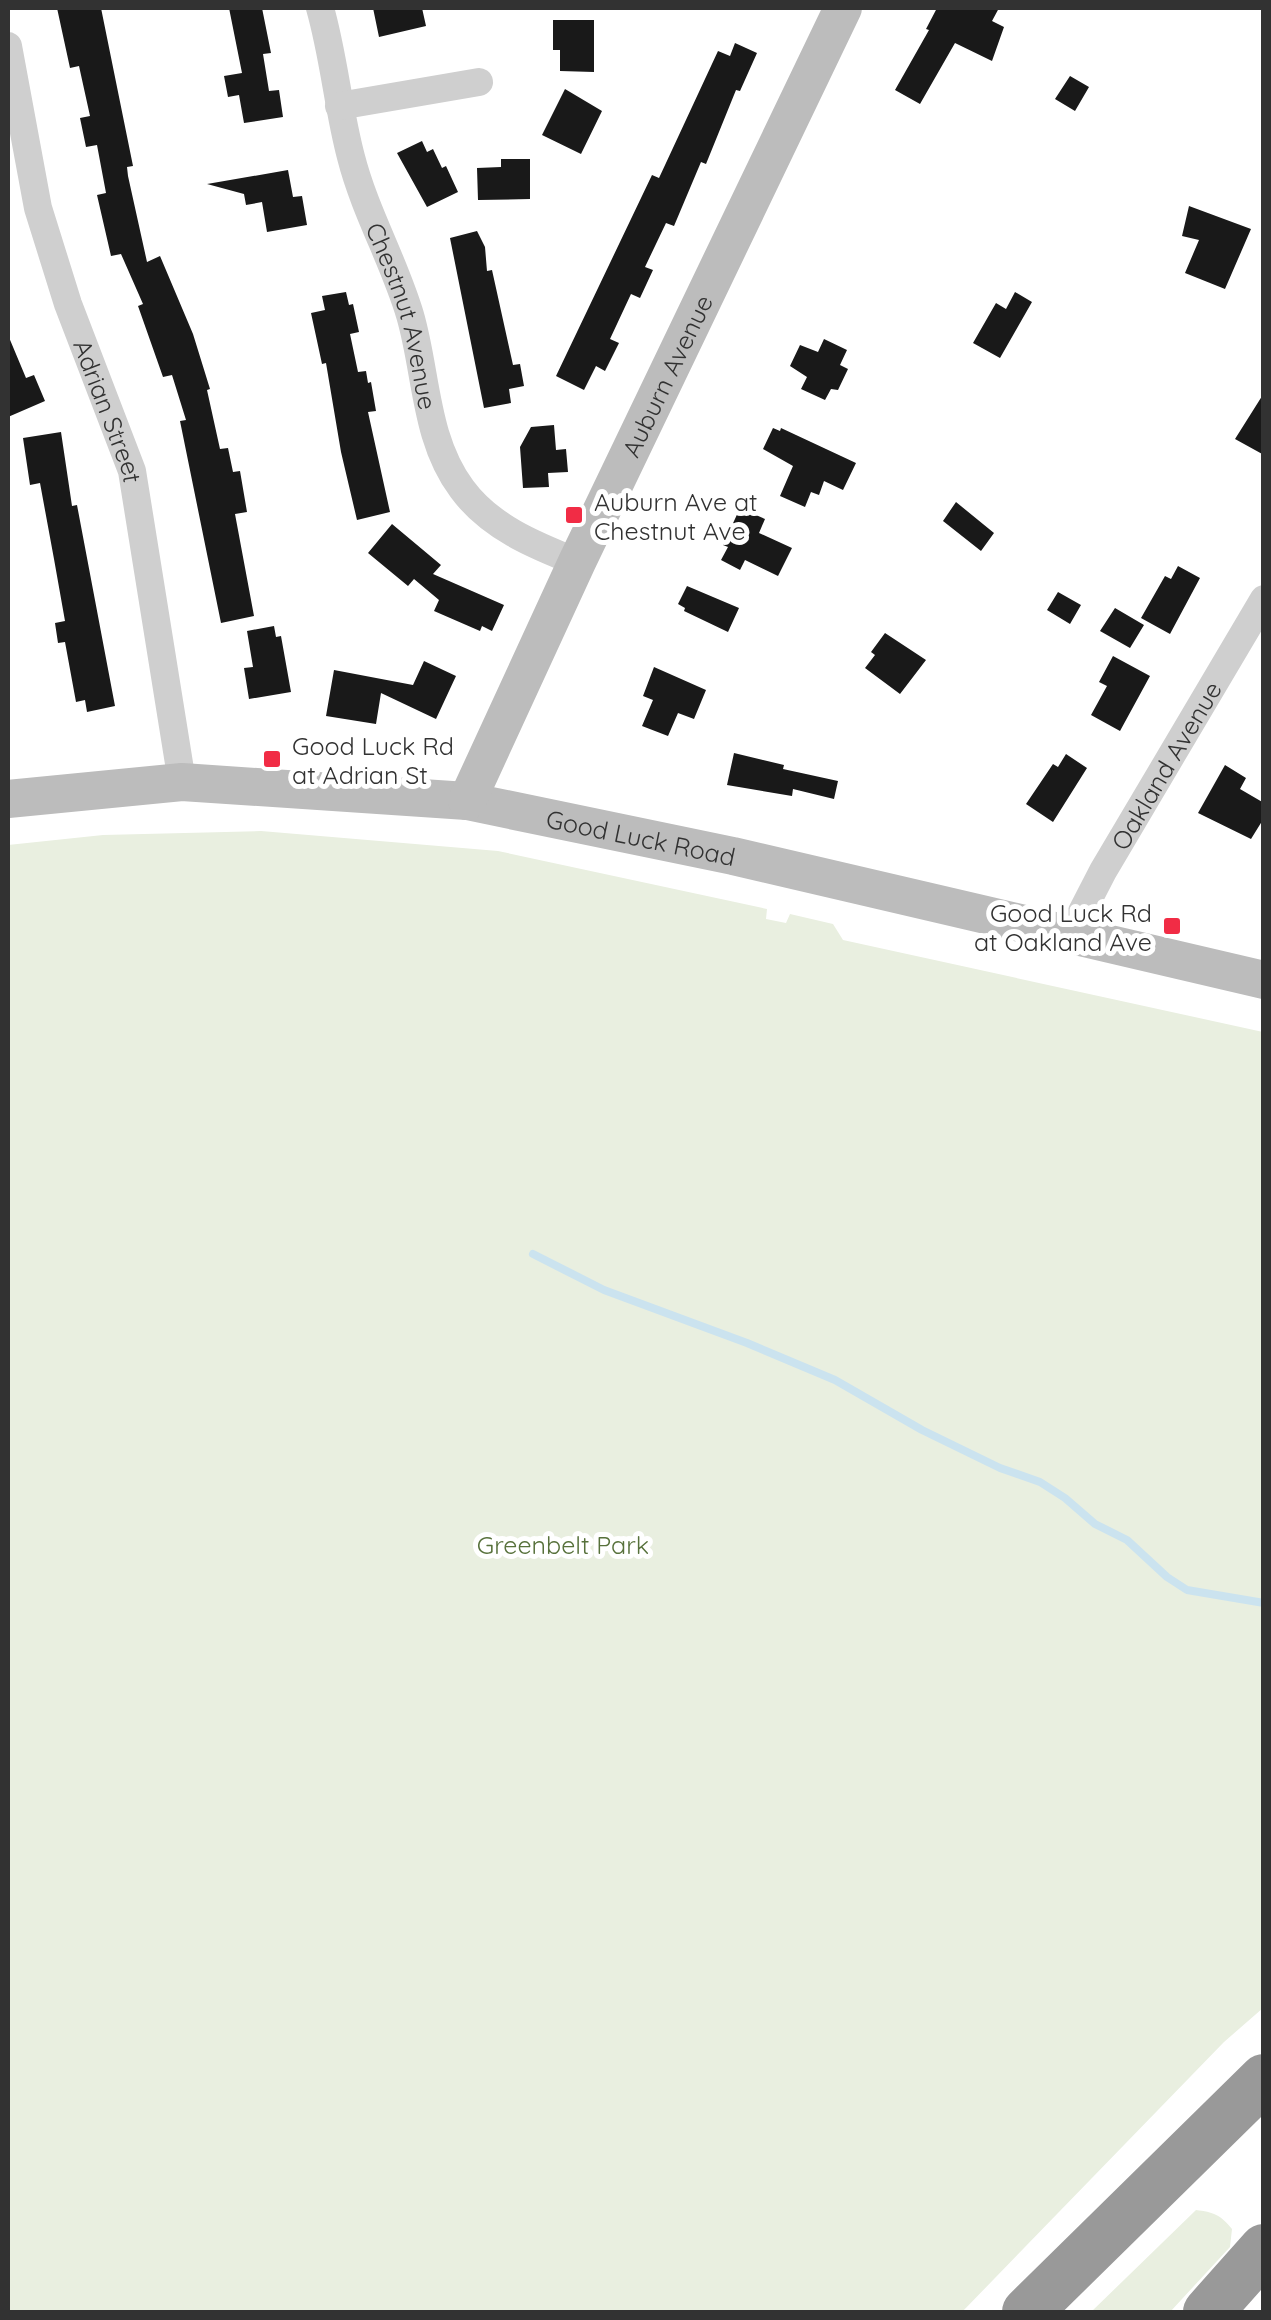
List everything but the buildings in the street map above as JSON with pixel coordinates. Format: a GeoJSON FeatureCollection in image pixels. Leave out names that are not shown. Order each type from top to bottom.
{"type":"FeatureCollection","features":[{"type":"Feature","properties":{"kind":"highway"},"geometry":{"type":"LineString","coordinates":[[1027,2312],[1264,2079]]}},
{"type":"Feature","properties":{"kind":"highway"},"geometry":{"type":"LineString","coordinates":[[1208,2312],[1264,2248]]}},
{"type":"Feature","properties":{"kind":"main road","name":"Auburn Avenue"},"geometry":{"type":"LineString","coordinates":[[466,801],[844,8]]}},
{"type":"Feature","properties":{"kind":"main road","name":"Good Luck Road"},"geometry":{"type":"LineString","coordinates":[[8,799],[182,782],[466,801],[733,856],[1264,980]]}},
{"type":"Feature","properties":{"kind":"street","name":"Chestnut Avenue"},"geometry":{"type":"LineString","coordinates":[[320,8],[351,160],[411,318],[436,440],[450,472],[483,512],[510,531],[577,562]]}},
{"type":"Feature","properties":{"kind":"street","name":"Adrian Street"},"geometry":{"type":"LineString","coordinates":[[8,46],[38,208],[68,304],[132,471],[182,782]]}},
{"type":"Feature","properties":{"kind":"street"},"geometry":{"type":"LineString","coordinates":[[340,106],[479,82]]}},
{"type":"Feature","properties":{"kind":"street","name":"Oakland Avenue"},"geometry":{"type":"LineString","coordinates":[[1070,935],[1103,871],[1264,599]]}},
{"type":"Feature","properties":{"kind":"green space","name":"Greenbelt Park"},"geometry":{"type":"Polygon","coordinates":[[[261,831],[498,851],[767,909],[766,919],[786,923],[790,914],[833,924],[843,940],[1263,1032],[1263,2008],[1224,2042],[962,2312],[8,2312],[8,845],[103,835],[261,831]]]}},
{"type":"Feature","properties":{"kind":"green space"},"geometry":{"type":"Polygon","coordinates":[[[1196,2210],[1216,2215],[1228,2224],[1232,2229],[1230,2247],[1170,2312],[1091,2312],[1196,2210]]]}},
{"type":"Feature","properties":{"kind":"waterway"},"geometry":{"type":"LineString","coordinates":[[533,1254],[604,1290],[835,1380],[922,1430],[1000,1468],[1040,1482],[1095,1524],[1127,1540],[1187,1590],[1264,1603]]}},
{"type":"Feature","properties":{"kind":"place","name":"Auburn Ave at Chestnut Ave"},"geometry":{"type":"Point","coordinates":[574,515]}},
{"type":"Feature","properties":{"kind":"place","name":"Good Luck Rd at Adrian St"},"geometry":{"type":"Point","coordinates":[272,759]}},
{"type":"Feature","properties":{"kind":"place","name":"Good Luck Rd at Oakland Ave"},"geometry":{"type":"Point","coordinates":[1172,926]}}]}
